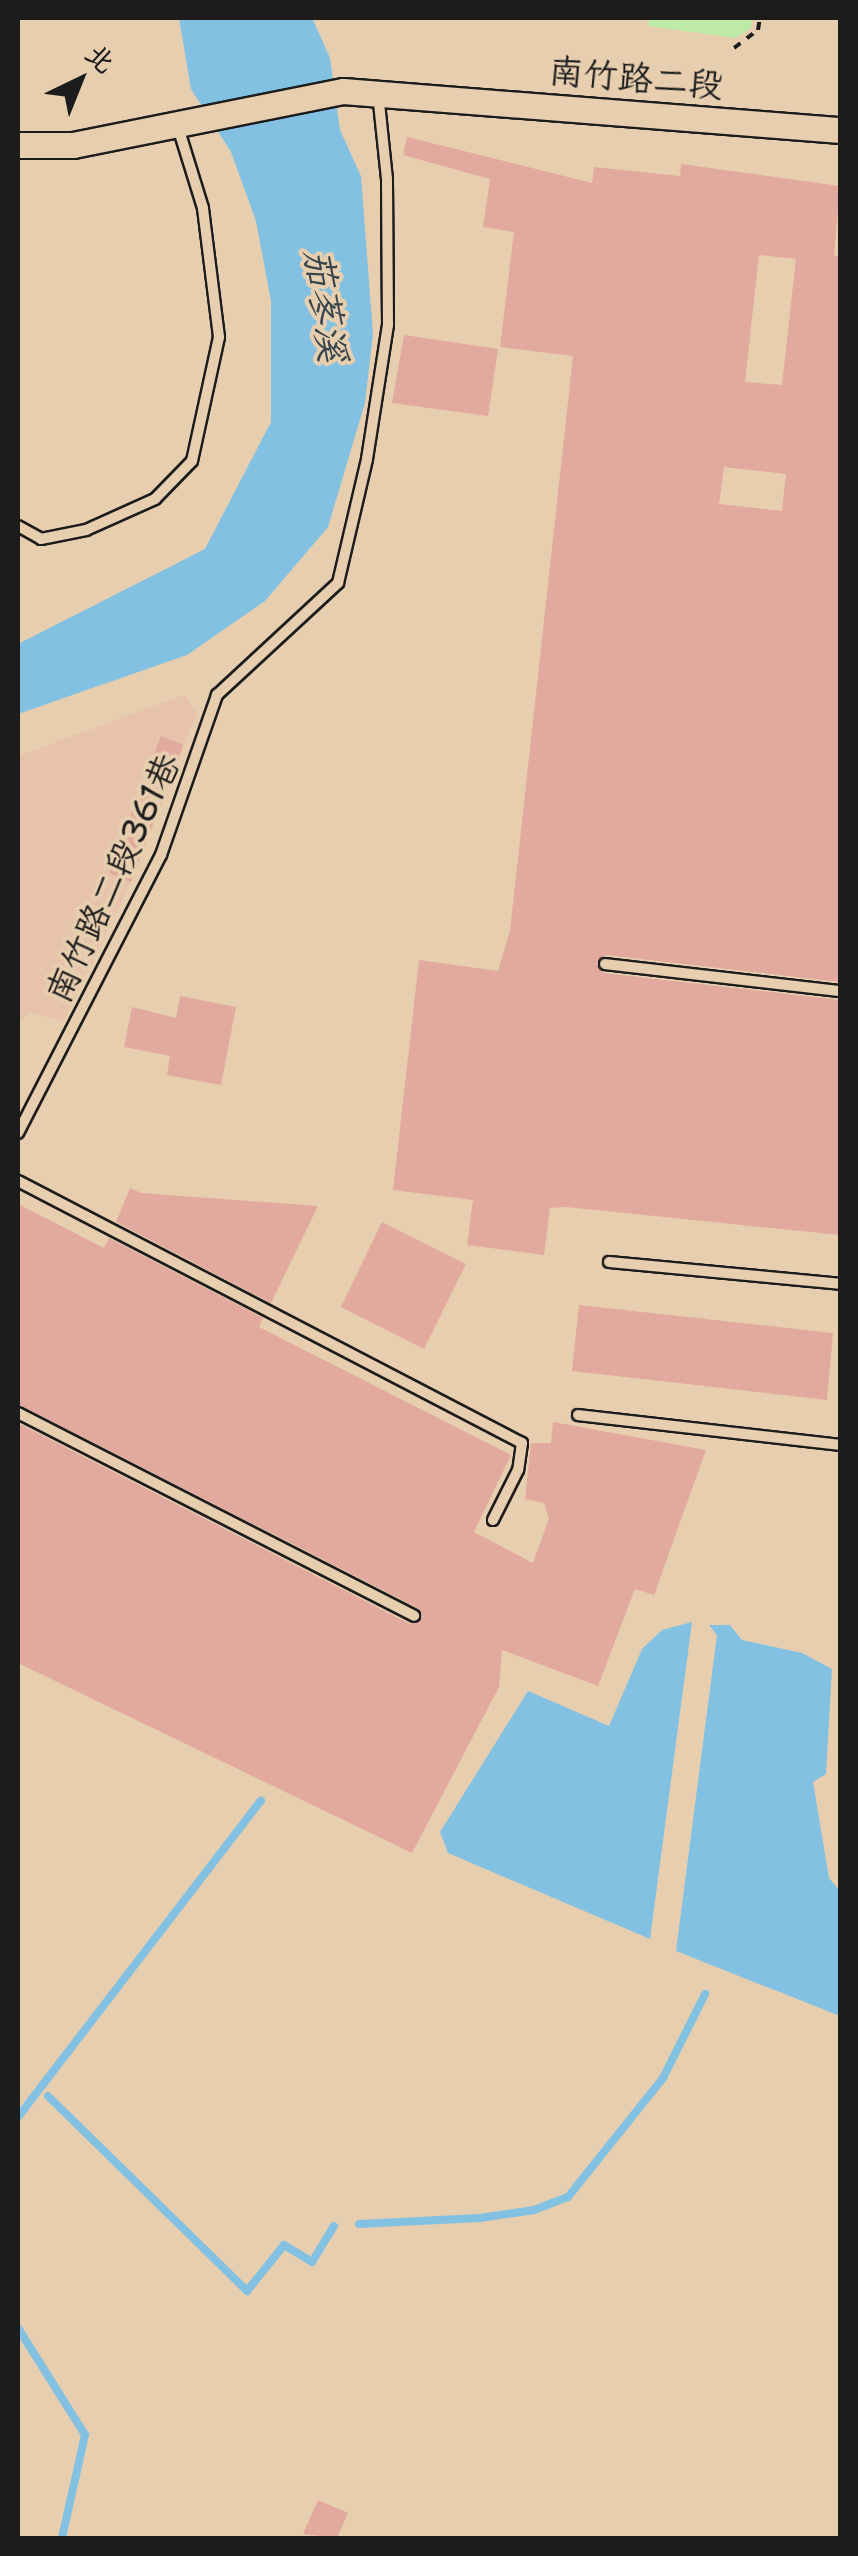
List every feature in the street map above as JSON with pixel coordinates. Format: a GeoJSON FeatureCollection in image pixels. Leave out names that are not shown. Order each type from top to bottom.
{"type":"FeatureCollection","features":[{"type":"Feature","properties":{"kind":"street","name":"南竹路二段"},"geometry":{"type":"LineString","coordinates":[[18,145],[74,145],[343,91],[426,93],[840,130]]}},
{"type":"Feature","properties":{"kind":"lane","name":"南竹路二段361巷"},"geometry":{"type":"LineString","coordinates":[[18,1132],[161,856],[217,695],[338,583],[367,459],[388,325],[388,179],[378,92]]}},
{"type":"Feature","properties":{"kind":"lane"},"geometry":{"type":"LineString","coordinates":[[18,526],[41,539],[86,530],[155,499],[192,461],[219,336],[203,208],[185,124]]}},
{"type":"Feature","properties":{"kind":"lane"},"geometry":{"type":"LineString","coordinates":[[605,964],[840,991]]}},
{"type":"Feature","properties":{"kind":"lane"},"geometry":{"type":"LineString","coordinates":[[18,1181],[522,1442],[518,1470],[493,1520]]}},
{"type":"Feature","properties":{"kind":"lane"},"geometry":{"type":"LineString","coordinates":[[608,1262],[840,1284]]}},
{"type":"Feature","properties":{"kind":"lane"},"geometry":{"type":"LineString","coordinates":[[18,1413],[414,1616]]}},
{"type":"Feature","properties":{"kind":"lane"},"geometry":{"type":"LineString","coordinates":[[578,1415],[840,1445]]}},
{"type":"Feature","properties":{"kind":"path"},"geometry":{"type":"LineString","coordinates":[[734,48],[758,30],[760,18]]}},
{"type":"Feature","properties":{"kind":"shaded area"},"geometry":{"type":"Polygon","coordinates":[[[184,695],[197,712],[131,882],[63,1022],[29,1012],[18,1025],[18,756],[184,695]]]}},
{"type":"Feature","properties":{"kind":"green space"},"geometry":{"type":"Polygon","coordinates":[[[649,18],[752,18],[751,28],[735,38],[648,26],[649,18]]]}},
{"type":"Feature","properties":{"kind":"water","name":"茄苳溪"},"geometry":{"type":"Polygon","coordinates":[[[179,18],[313,20],[330,58],[340,130],[361,176],[373,334],[365,403],[328,527],[265,601],[187,655],[18,714],[18,644],[205,549],[271,422],[271,301],[256,221],[231,152],[191,89],[179,18]]]}},
{"type":"Feature","properties":{"kind":"water"},"geometry":{"type":"Polygon","coordinates":[[[692,1622],[650,1939],[448,1853],[440,1832],[528,1691],[609,1726],[642,1649],[662,1630],[692,1622]]]}},
{"type":"Feature","properties":{"kind":"water"},"geometry":{"type":"Polygon","coordinates":[[[709,1625],[730,1625],[742,1640],[802,1653],[832,1669],[826,1774],[813,1782],[829,1878],[840,1891],[840,2016],[676,1951],[717,1635],[709,1625]]]}},
{"type":"Feature","properties":{"kind":"building"},"geometry":{"type":"Polygon","coordinates":[[[407,137],[592,183],[594,167],[680,176],[681,164],[840,186],[834,256],[840,256],[840,982],[606,955],[596,964],[604,973],[840,1000],[840,1235],[550,1208],[544,1255],[467,1245],[473,1200],[393,1190],[419,960],[498,971],[510,931],[573,356],[500,347],[514,232],[483,227],[490,179],[403,155],[407,137]],[[759,255],[745,382],[782,385],[796,259],[759,255]],[[724,467],[719,504],[782,511],[786,474],[724,467]]]}},
{"type":"Feature","properties":{"kind":"building"},"geometry":{"type":"Polygon","coordinates":[[[404,335],[498,349],[488,416],[392,403],[404,335]]]}},
{"type":"Feature","properties":{"kind":"building"},"geometry":{"type":"Polygon","coordinates":[[[161,736],[183,745],[131,882],[109,873],[161,736]]]}},
{"type":"Feature","properties":{"kind":"building"},"geometry":{"type":"Polygon","coordinates":[[[180,996],[236,1007],[221,1085],[167,1075],[170,1056],[124,1047],[132,1007],[176,1018],[180,996]]]}},
{"type":"Feature","properties":{"kind":"building"},"geometry":{"type":"Polygon","coordinates":[[[130,1188],[141,1193],[318,1206],[271,1303],[116,1222],[130,1188]]]}},
{"type":"Feature","properties":{"kind":"building"},"geometry":{"type":"Polygon","coordinates":[[[18,1204],[104,1248],[109,1238],[263,1318],[259,1327],[511,1455],[474,1532],[533,1563],[549,1519],[544,1503],[525,1499],[531,1443],[551,1443],[553,1422],[706,1450],[654,1595],[635,1589],[598,1686],[502,1650],[499,1687],[412,1853],[18,1663],[18,1423],[410,1624],[423,1617],[418,1608],[18,1404],[18,1204]]]}},
{"type":"Feature","properties":{"kind":"building"},"geometry":{"type":"Polygon","coordinates":[[[382,1222],[466,1264],[424,1349],[341,1307],[382,1222]]]}},
{"type":"Feature","properties":{"kind":"building"},"geometry":{"type":"Polygon","coordinates":[[[579,1305],[833,1333],[827,1400],[572,1371],[579,1305]]]}},
{"type":"Feature","properties":{"kind":"building"},"geometry":{"type":"Polygon","coordinates":[[[318,2500],[348,2513],[337,2538],[303,2534],[318,2500]]]}},
{"type":"Feature","properties":{"kind":"waterway"},"geometry":{"type":"LineString","coordinates":[[18,2117],[261,1800]]}},
{"type":"Feature","properties":{"kind":"waterway"},"geometry":{"type":"LineString","coordinates":[[359,2224],[480,2218],[534,2210],[568,2197],[663,2078],[705,1994]]}},
{"type":"Feature","properties":{"kind":"waterway"},"geometry":{"type":"LineString","coordinates":[[48,2096],[247,2291],[284,2245],[312,2262],[334,2226]]}},
{"type":"Feature","properties":{"kind":"waterway"},"geometry":{"type":"LineString","coordinates":[[18,2328],[85,2435],[62,2538]]}}]}
